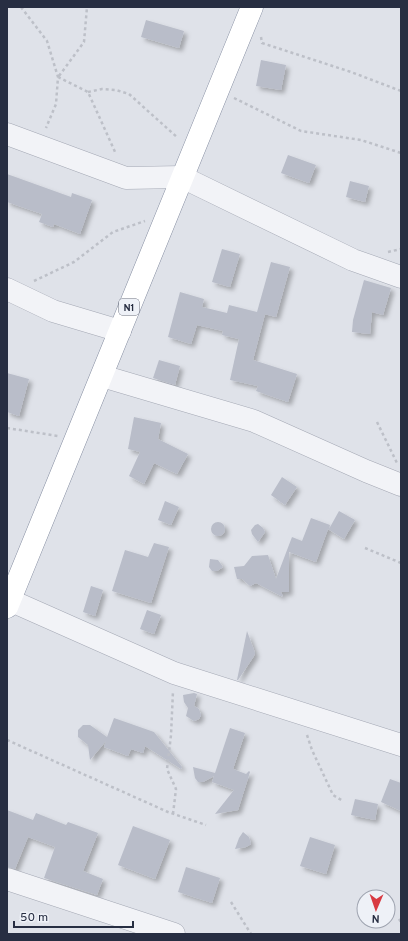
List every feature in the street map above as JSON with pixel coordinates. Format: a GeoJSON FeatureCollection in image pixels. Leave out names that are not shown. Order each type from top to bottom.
{"type":"FeatureCollection","features":[{"type":"Feature","properties":{"kind":"highway","name":"N1"},"geometry":{"type":"LineString","coordinates":[[8,602],[102,376],[252,7]]}},
{"type":"Feature","properties":{"kind":"street"},"geometry":{"type":"LineString","coordinates":[[7,134],[126,178],[182,178],[353,260],[401,277]]}},
{"type":"Feature","properties":{"kind":"street"},"geometry":{"type":"LineString","coordinates":[[9,290],[53,311],[120,331]]}},
{"type":"Feature","properties":{"kind":"street"},"geometry":{"type":"LineString","coordinates":[[102,376],[254,421],[366,471],[399,474]]}},
{"type":"Feature","properties":{"kind":"street"},"geometry":{"type":"LineString","coordinates":[[8,602],[174,673],[401,745]]}},
{"type":"Feature","properties":{"kind":"street"},"geometry":{"type":"LineString","coordinates":[[7,879],[174,934]]}},
{"type":"Feature","properties":{"kind":"path"},"geometry":{"type":"LineString","coordinates":[[21,7],[47,41],[58,76],[56,104],[39,146]]}},
{"type":"Feature","properties":{"kind":"path"},"geometry":{"type":"LineString","coordinates":[[58,76],[84,42],[87,7]]}},
{"type":"Feature","properties":{"kind":"path"},"geometry":{"type":"LineString","coordinates":[[261,35],[262,43],[351,72],[401,91]]}},
{"type":"Feature","properties":{"kind":"path"},"geometry":{"type":"LineString","coordinates":[[58,76],[88,92],[126,178]]}},
{"type":"Feature","properties":{"kind":"path"},"geometry":{"type":"LineString","coordinates":[[88,92],[102,89],[116,90],[130,94],[193,151]]}},
{"type":"Feature","properties":{"kind":"path"},"geometry":{"type":"LineString","coordinates":[[218,90],[301,131],[361,140],[401,153]]}},
{"type":"Feature","properties":{"kind":"path"},"geometry":{"type":"LineString","coordinates":[[9,290],[74,262],[113,232],[168,213]]}},
{"type":"Feature","properties":{"kind":"path"},"geometry":{"type":"LineString","coordinates":[[377,422],[399,474]]}},
{"type":"Feature","properties":{"kind":"path"},"geometry":{"type":"LineString","coordinates":[[7,428],[76,439]]}},
{"type":"Feature","properties":{"kind":"path"},"geometry":{"type":"LineString","coordinates":[[365,548],[401,563]]}},
{"type":"Feature","properties":{"kind":"path"},"geometry":{"type":"LineString","coordinates":[[173,814],[176,789],[167,770],[171,735],[174,673]]}},
{"type":"Feature","properties":{"kind":"path"},"geometry":{"type":"LineString","coordinates":[[301,713],[312,750],[332,795],[343,801]]}},
{"type":"Feature","properties":{"kind":"path"},"geometry":{"type":"LineString","coordinates":[[7,740],[173,814],[206,825]]}},
{"type":"Feature","properties":{"kind":"path"},"geometry":{"type":"LineString","coordinates":[[231,902],[251,934]]}},
{"type":"Feature","properties":{"kind":"path"},"geometry":{"type":"LineString","coordinates":[[398,919],[401,922]]}},
{"type":"Feature","properties":{"kind":"building"},"geometry":{"type":"Polygon","coordinates":[[[146,20],[184,31],[179,48],[141,37],[146,20]]]}},
{"type":"Feature","properties":{"kind":"building"},"geometry":{"type":"Polygon","coordinates":[[[261,60],[286,65],[281,90],[256,86],[261,60]]]}},
{"type":"Feature","properties":{"kind":"building"},"geometry":{"type":"Polygon","coordinates":[[[288,155],[316,165],[309,183],[281,173],[288,155]]]}},
{"type":"Feature","properties":{"kind":"building"},"geometry":{"type":"Polygon","coordinates":[[[7,174],[71,197],[72,193],[92,200],[80,234],[54,224],[53,227],[39,222],[42,214],[7,202],[7,174]]]}},
{"type":"Feature","properties":{"kind":"building"},"geometry":{"type":"Polygon","coordinates":[[[350,181],[369,186],[365,202],[346,197],[350,181]]]}},
{"type":"Feature","properties":{"kind":"building"},"geometry":{"type":"Polygon","coordinates":[[[222,249],[240,254],[230,287],[212,282],[222,249]]]}},
{"type":"Feature","properties":{"kind":"building"},"geometry":{"type":"Polygon","coordinates":[[[271,262],[290,267],[276,317],[257,312],[271,262]]]}},
{"type":"Feature","properties":{"kind":"building"},"geometry":{"type":"Polygon","coordinates":[[[364,280],[391,288],[383,315],[372,312],[370,334],[352,332],[353,320],[364,280]]]}},
{"type":"Feature","properties":{"kind":"building"},"geometry":{"type":"Polygon","coordinates":[[[180,292],[204,299],[202,307],[227,313],[229,305],[265,314],[253,360],[297,374],[288,402],[256,391],[258,386],[230,380],[239,339],[222,335],[223,331],[197,325],[191,344],[168,337],[180,292]]]}},
{"type":"Feature","properties":{"kind":"building"},"geometry":{"type":"Polygon","coordinates":[[[159,360],[180,366],[175,385],[153,378],[159,360]]]}},
{"type":"Feature","properties":{"kind":"building"},"geometry":{"type":"Polygon","coordinates":[[[7,373],[29,379],[19,416],[7,412],[7,373]]]}},
{"type":"Feature","properties":{"kind":"building"},"geometry":{"type":"Polygon","coordinates":[[[134,417],[161,423],[158,439],[188,454],[177,474],[154,463],[144,484],[129,476],[140,452],[128,449],[134,417]]]}},
{"type":"Feature","properties":{"kind":"building"},"geometry":{"type":"Polygon","coordinates":[[[282,477],[297,487],[285,505],[271,495],[282,477]]]}},
{"type":"Feature","properties":{"kind":"building"},"geometry":{"type":"Polygon","coordinates":[[[165,501],[179,507],[171,525],[158,520],[165,501]]]}},
{"type":"Feature","properties":{"kind":"building"},"geometry":{"type":"Polygon","coordinates":[[[339,511],[355,520],[344,539],[328,529],[316,562],[289,552],[289,592],[281,592],[283,597],[256,583],[250,586],[242,579],[237,579],[234,567],[244,566],[252,556],[268,555],[276,579],[292,537],[302,541],[311,518],[330,525],[329,529],[339,511]]]}},
{"type":"Feature","properties":{"kind":"building"},"geometry":{"type":"Polygon","coordinates":[[[218,522],[223,524],[225,529],[223,534],[218,536],[213,534],[211,529],[213,524],[218,522]]]}},
{"type":"Feature","properties":{"kind":"building"},"geometry":{"type":"Polygon","coordinates":[[[258,524],[265,532],[258,542],[251,530],[258,524]]]}},
{"type":"Feature","properties":{"kind":"building"},"geometry":{"type":"Polygon","coordinates":[[[154,543],[169,547],[151,603],[112,591],[125,550],[148,557],[154,543]]]}},
{"type":"Feature","properties":{"kind":"building"},"geometry":{"type":"Polygon","coordinates":[[[210,559],[218,560],[223,567],[217,571],[212,571],[209,567],[210,559]]]}},
{"type":"Feature","properties":{"kind":"building"},"geometry":{"type":"Polygon","coordinates":[[[91,586],[103,590],[95,616],[83,612],[91,586]]]}},
{"type":"Feature","properties":{"kind":"building"},"geometry":{"type":"Polygon","coordinates":[[[147,610],[161,615],[154,634],[140,629],[147,610]]]}},
{"type":"Feature","properties":{"kind":"building"},"geometry":{"type":"Polygon","coordinates":[[[247,631],[255,653],[237,680],[247,631]]]}},
{"type":"Feature","properties":{"kind":"building"},"geometry":{"type":"Polygon","coordinates":[[[194,693],[197,694],[194,706],[199,709],[201,715],[199,719],[194,721],[186,716],[188,708],[184,702],[183,695],[194,693]]]}},
{"type":"Feature","properties":{"kind":"building"},"geometry":{"type":"Polygon","coordinates":[[[114,718],[154,732],[182,767],[181,769],[145,746],[143,753],[131,749],[128,756],[104,747],[106,741],[90,760],[88,745],[78,737],[78,730],[83,725],[90,725],[107,737],[114,718]]]}},
{"type":"Feature","properties":{"kind":"building"},"geometry":{"type":"Polygon","coordinates":[[[230,728],[245,733],[233,769],[246,774],[249,771],[250,772],[238,810],[215,814],[234,790],[212,782],[214,776],[203,782],[198,782],[195,778],[193,767],[215,773],[230,728]]]}},
{"type":"Feature","properties":{"kind":"building"},"geometry":{"type":"Polygon","coordinates":[[[390,779],[401,783],[401,811],[381,802],[390,779]]]}},
{"type":"Feature","properties":{"kind":"building"},"geometry":{"type":"Polygon","coordinates":[[[355,799],[378,804],[375,820],[351,815],[355,799]]]}},
{"type":"Feature","properties":{"kind":"building"},"geometry":{"type":"Polygon","coordinates":[[[7,810],[33,820],[36,813],[66,825],[68,822],[98,833],[83,871],[103,879],[97,895],[44,878],[55,847],[28,837],[15,869],[7,867],[7,810]]]}},
{"type":"Feature","properties":{"kind":"building"},"geometry":{"type":"Polygon","coordinates":[[[133,826],[170,840],[155,879],[118,865],[133,826]]]}},
{"type":"Feature","properties":{"kind":"building"},"geometry":{"type":"Polygon","coordinates":[[[243,832],[249,837],[251,844],[246,847],[235,849],[239,838],[243,832]]]}},
{"type":"Feature","properties":{"kind":"building"},"geometry":{"type":"Polygon","coordinates":[[[310,837],[335,845],[326,874],[300,866],[310,837]]]}},
{"type":"Feature","properties":{"kind":"building"},"geometry":{"type":"Polygon","coordinates":[[[186,867],[220,878],[212,903],[178,892],[186,867]]]}}]}
